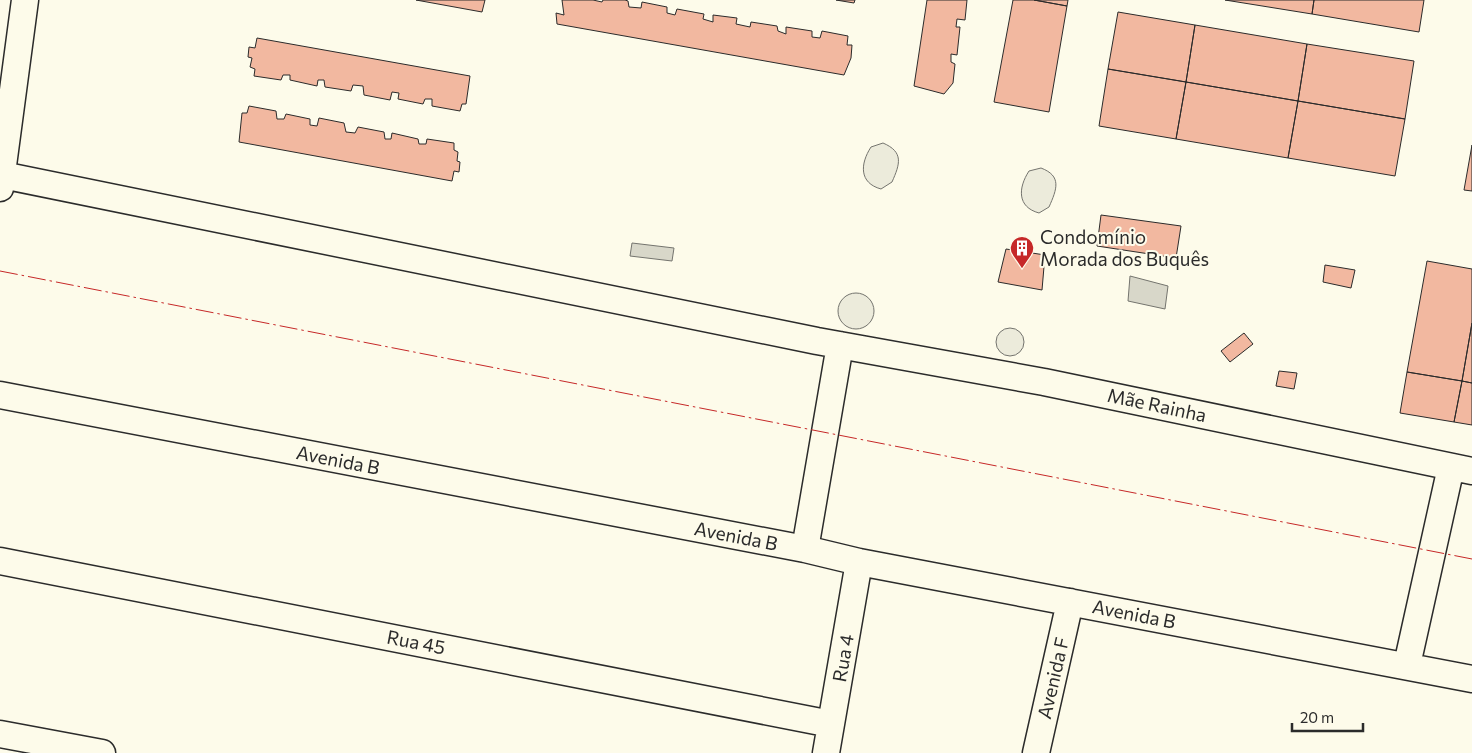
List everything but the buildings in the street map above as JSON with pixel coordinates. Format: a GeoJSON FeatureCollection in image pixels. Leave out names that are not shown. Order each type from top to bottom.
{"type":"FeatureCollection","features":[{"type":"Feature","properties":{"kind":"street"},"geometry":{"type":"LineString","coordinates":[[1,181],[25,0]]}},
{"type":"Feature","properties":{"kind":"street","name":"Mãe Rainha"},"geometry":{"type":"LineString","coordinates":[[1,181],[840,345],[888,352],[1044,382],[1461,469]]}},
{"type":"Feature","properties":{"kind":"street"},"geometry":{"type":"LineString","coordinates":[[805,549],[840,345]]}},
{"type":"Feature","properties":{"kind":"street","name":"Avenida B"},"geometry":{"type":"LineString","coordinates":[[0,396],[805,549],[859,562],[1407,665],[1472,679]]}},
{"type":"Feature","properties":{"kind":"street"},"geometry":{"type":"LineString","coordinates":[[1407,665],[1461,469]]}},
{"type":"Feature","properties":{"kind":"street","name":"Rua 45"},"geometry":{"type":"LineString","coordinates":[[0,561],[832,724]]}},
{"type":"Feature","properties":{"kind":"street","name":"Rua 4"},"geometry":{"type":"LineString","coordinates":[[826,753],[859,562]]}},
{"type":"Feature","properties":{"kind":"street","name":"Avenida F"},"geometry":{"type":"LineString","coordinates":[[1036,753],[1070,602]]}},
{"type":"Feature","properties":{"kind":"street"},"geometry":{"type":"LineString","coordinates":[[0,734],[102,753]]}},
{"type":"Feature","properties":{"kind":"shaded area"},"geometry":{"type":"Polygon","coordinates":[[[883,143],[894,150],[897,155],[898,164],[892,182],[881,189],[865,178],[864,166],[867,153],[871,147],[883,143]]]}},
{"type":"Feature","properties":{"kind":"shaded area"},"geometry":{"type":"Polygon","coordinates":[[[1041,168],[1048,171],[1055,179],[1056,189],[1049,207],[1039,213],[1023,202],[1022,190],[1025,177],[1029,171],[1041,168]]]}},
{"type":"Feature","properties":{"kind":"shaded area"},"geometry":{"type":"Polygon","coordinates":[[[632,243],[674,248],[672,261],[630,256],[632,243]]]}},
{"type":"Feature","properties":{"kind":"shaded area"},"geometry":{"type":"Polygon","coordinates":[[[1130,276],[1168,286],[1165,309],[1128,301],[1130,276]]]}},
{"type":"Feature","properties":{"kind":"shaded area"},"geometry":{"type":"Polygon","coordinates":[[[856,293],[863,294],[869,298],[873,304],[873,318],[869,324],[863,328],[856,329],[849,328],[843,324],[839,318],[838,311],[839,304],[843,298],[849,294],[856,293]]]}},
{"type":"Feature","properties":{"kind":"shaded area"},"geometry":{"type":"Polygon","coordinates":[[[1010,328],[1020,332],[1024,342],[1020,352],[1010,356],[1000,352],[996,342],[1000,332],[1010,328]]]}},
{"type":"Feature","properties":{"kind":"power"},"geometry":{"type":"LineString","coordinates":[[0,271],[1472,559]]}},
{"type":"Feature","properties":{"kind":"place","name":"Condomínio Morada dos Buquês"},"geometry":{"type":"Point","coordinates":[1022,269]}}]}
